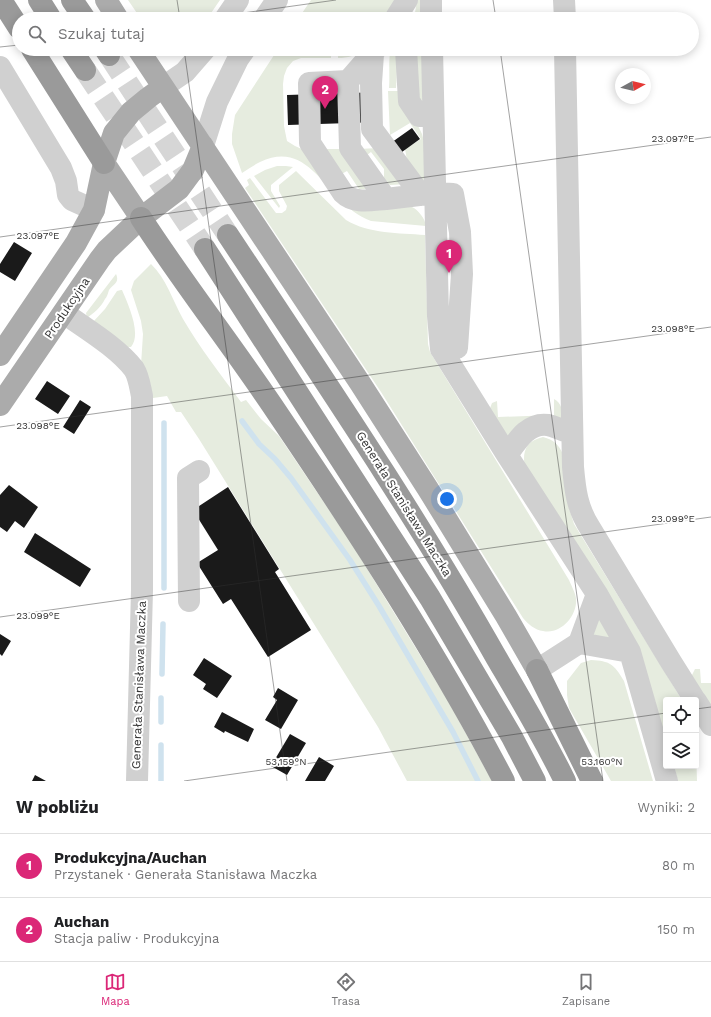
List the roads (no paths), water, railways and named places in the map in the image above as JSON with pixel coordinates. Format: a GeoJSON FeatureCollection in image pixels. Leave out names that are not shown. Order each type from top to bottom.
{"type":"FeatureCollection","features":[{"type":"Feature","properties":{"kind":"highway"},"geometry":{"type":"LineString","coordinates":[[2,0],[12,16]]}},
{"type":"Feature","properties":{"kind":"highway"},"geometry":{"type":"LineString","coordinates":[[39,0],[47,12]]}},
{"type":"Feature","properties":{"kind":"highway"},"geometry":{"type":"LineString","coordinates":[[72,0],[80,12]]}},
{"type":"Feature","properties":{"kind":"highway"},"geometry":{"type":"LineString","coordinates":[[36,56],[104,163]]}},
{"type":"Feature","properties":{"kind":"highway"},"geometry":{"type":"LineString","coordinates":[[76,56],[85,70]]}},
{"type":"Feature","properties":{"kind":"highway"},"geometry":{"type":"LineString","coordinates":[[141,218],[280,416],[378,567],[443,670],[504,781]]}},
{"type":"Feature","properties":{"kind":"highway","name":"Generała Stanisława Maczka"},"geometry":{"type":"LineString","coordinates":[[228,235],[348,416],[458,589],[550,750],[565,781]]}},
{"type":"Feature","properties":{"kind":"highway"},"geometry":{"type":"LineString","coordinates":[[205,249],[430,598],[512,737],[534,781]]}},
{"type":"Feature","properties":{"kind":"highway"},"geometry":{"type":"LineString","coordinates":[[537,670],[592,781]]}},
{"type":"Feature","properties":{"kind":"main road"},"geometry":{"type":"LineString","coordinates":[[106,0],[114,12]]}},
{"type":"Feature","properties":{"kind":"main road"},"geometry":{"type":"LineString","coordinates":[[143,56],[424,483],[506,616],[537,670]]}},
{"type":"Feature","properties":{"kind":"main road"},"geometry":{"type":"LineString","coordinates":[[0,355],[76,243],[94,210],[104,163],[114,133],[131,112],[163,87]]}},
{"type":"Feature","properties":{"kind":"main road","name":"Produkcyjna"},"geometry":{"type":"LineString","coordinates":[[0,406],[107,250],[141,218],[179,189],[193,170],[203,146]]}},
{"type":"Feature","properties":{"kind":"main road"},"geometry":{"type":"LineString","coordinates":[[104,163],[141,218]]}},
{"type":"Feature","properties":{"kind":"street"},"geometry":{"type":"LineString","coordinates":[[230,12],[238,0]]}},
{"type":"Feature","properties":{"kind":"street"},"geometry":{"type":"LineString","coordinates":[[269,12],[277,0]]}},
{"type":"Feature","properties":{"kind":"street"},"geometry":{"type":"LineString","coordinates":[[431,0],[431,12]]}},
{"type":"Feature","properties":{"kind":"street"},"geometry":{"type":"LineString","coordinates":[[564,0],[565,12]]}},
{"type":"Feature","properties":{"kind":"street"},"geometry":{"type":"LineString","coordinates":[[163,87],[185,72],[199,56]]}},
{"type":"Feature","properties":{"kind":"street"},"geometry":{"type":"LineString","coordinates":[[203,146],[217,102],[240,56]]}},
{"type":"Feature","properties":{"kind":"street"},"geometry":{"type":"LineString","coordinates":[[371,56],[348,82],[350,148],[386,199]]}},
{"type":"Feature","properties":{"kind":"street"},"geometry":{"type":"LineString","coordinates":[[374,56],[371,83],[372,129],[428,194]]}},
{"type":"Feature","properties":{"kind":"street"},"geometry":{"type":"LineString","coordinates":[[406,56],[409,101],[419,116],[433,116]]}},
{"type":"Feature","properties":{"kind":"street"},"geometry":{"type":"LineString","coordinates":[[428,194],[433,116],[432,56]]}},
{"type":"Feature","properties":{"kind":"street"},"geometry":{"type":"LineString","coordinates":[[565,56],[572,434],[574,482],[577,500],[582,516],[694,697]]}},
{"type":"Feature","properties":{"kind":"street"},"geometry":{"type":"LineString","coordinates":[[0,67],[61,168],[66,181],[68,195],[72,200],[94,210]]}},
{"type":"Feature","properties":{"kind":"street"},"geometry":{"type":"LineString","coordinates":[[348,82],[310,83],[310,143],[343,193],[348,198],[363,201],[428,194],[453,194],[460,232],[462,274],[449,348],[506,455],[597,594],[630,652],[662,746],[667,781]]}},
{"type":"Feature","properties":{"kind":"street","name":"Generała Stanisława Maczka"},"geometry":{"type":"LineString","coordinates":[[64,313],[111,347],[134,369],[139,380],[142,396],[142,590],[137,781]]}},
{"type":"Feature","properties":{"kind":"street"},"geometry":{"type":"LineString","coordinates":[[506,455],[529,429],[537,426],[548,425],[572,434]]}},
{"type":"Feature","properties":{"kind":"street"},"geometry":{"type":"LineString","coordinates":[[189,601],[188,478],[199,471]]}},
{"type":"Feature","properties":{"kind":"street"},"geometry":{"type":"LineString","coordinates":[[537,670],[579,643],[597,594]]}},
{"type":"Feature","properties":{"kind":"street"},"geometry":{"type":"LineString","coordinates":[[579,643],[630,652]]}},
{"type":"Feature","properties":{"kind":"street"},"geometry":{"type":"LineString","coordinates":[[699,705],[711,725]]}},
{"type":"Feature","properties":{"kind":"street"},"geometry":{"type":"LineString","coordinates":[[699,724],[711,725]]}},
{"type":"Feature","properties":{"kind":"waterway"},"geometry":{"type":"LineString","coordinates":[[242,421],[259,444],[275,459],[291,478],[350,560],[379,606],[453,732],[478,781]]}},
{"type":"Feature","properties":{"kind":"waterway"},"geometry":{"type":"LineString","coordinates":[[164,423],[164,588]]}},
{"type":"Feature","properties":{"kind":"waterway"},"geometry":{"type":"LineString","coordinates":[[162,674],[163,624]]}},
{"type":"Feature","properties":{"kind":"waterway"},"geometry":{"type":"LineString","coordinates":[[161,698],[161,722]]}},
{"type":"Feature","properties":{"kind":"waterway"},"geometry":{"type":"LineString","coordinates":[[161,745],[161,781]]}},
{"type":"Feature","properties":{"kind":"tunnel"},"geometry":{"type":"LineString","coordinates":[[110,56],[228,235]]}},
{"type":"Feature","properties":{"kind":"tunnel"},"geometry":{"type":"LineString","coordinates":[[85,70],[205,249]]}},
{"type":"Feature","properties":{"kind":"place","name":"Auchan"},"geometry":{"type":"Point","coordinates":[325,109]}},
{"type":"Feature","properties":{"kind":"place","name":"Produkcyjna/Auchan"},"geometry":{"type":"Point","coordinates":[449,273]}}]}
